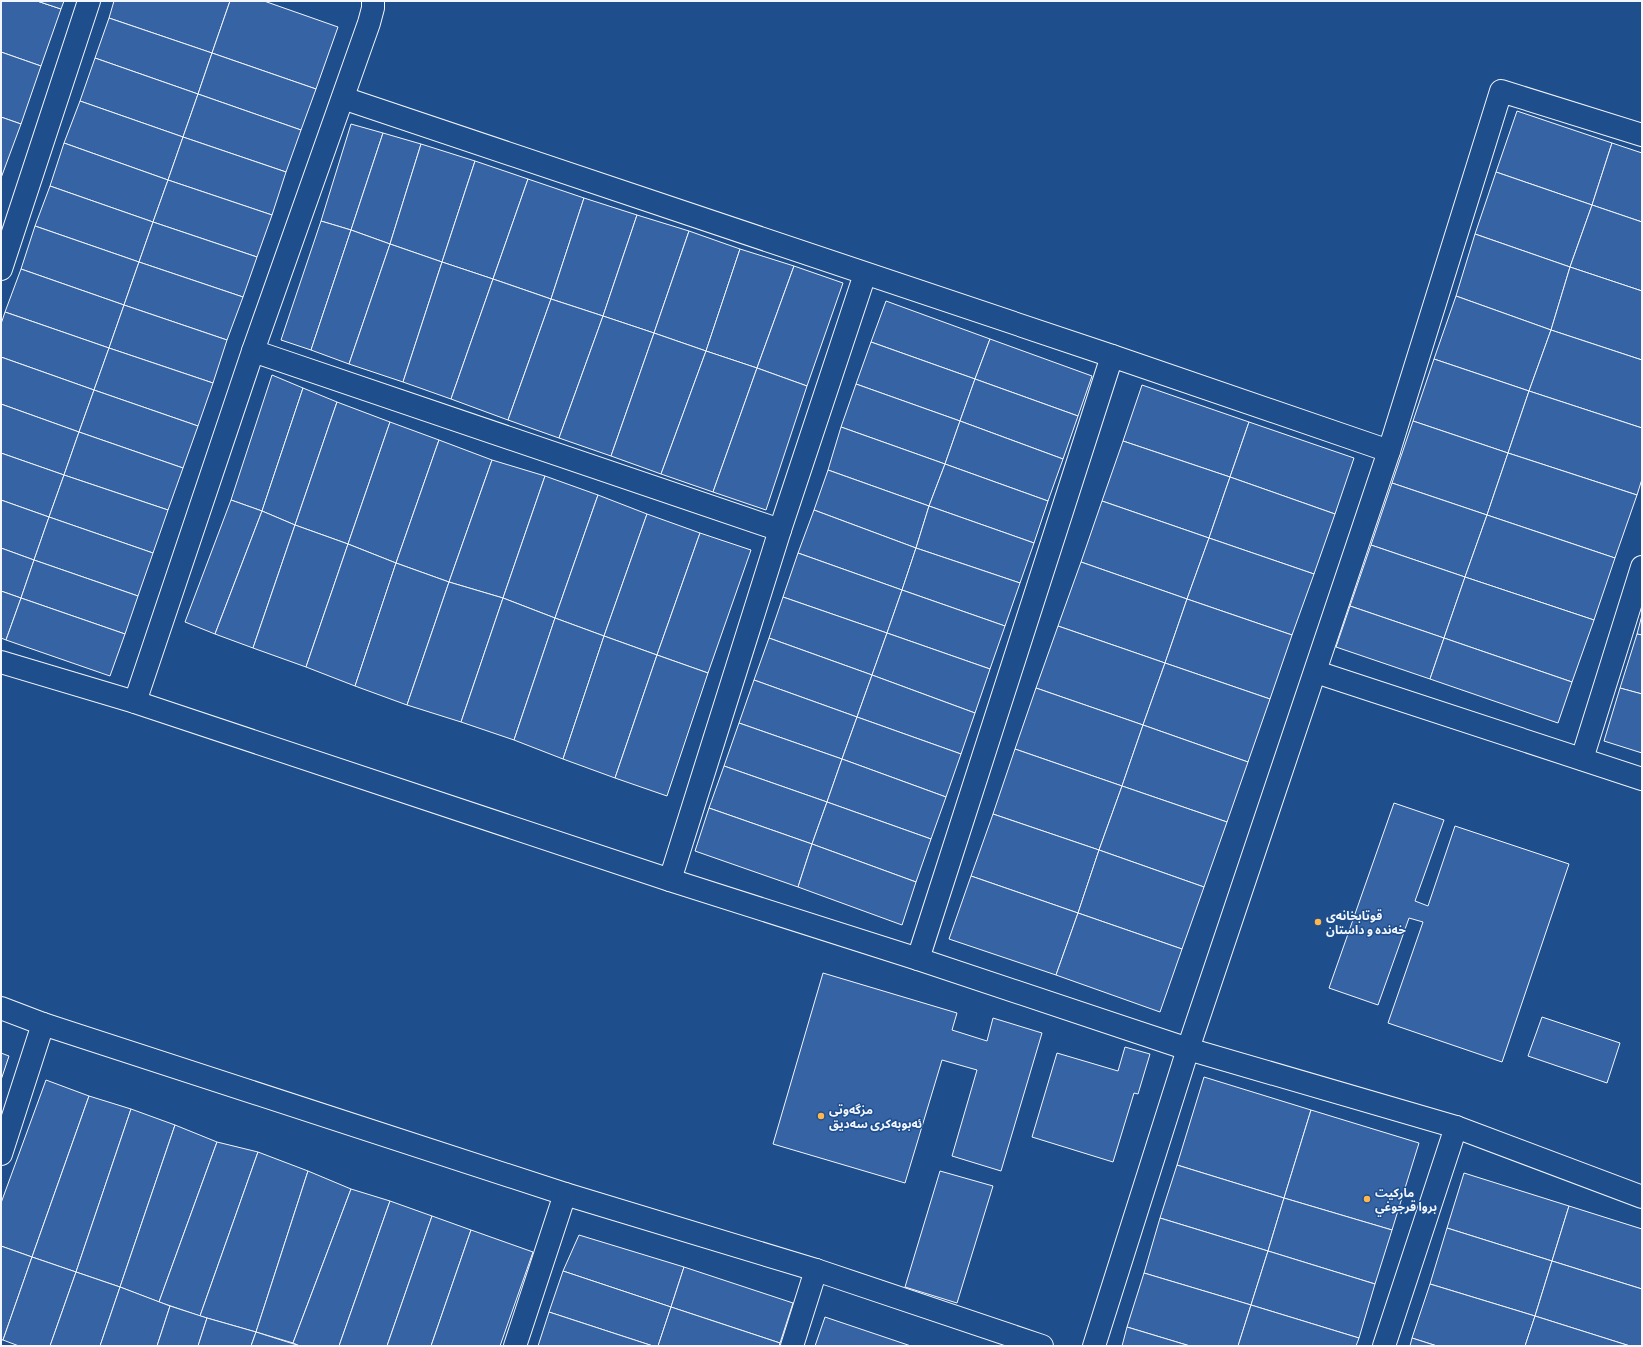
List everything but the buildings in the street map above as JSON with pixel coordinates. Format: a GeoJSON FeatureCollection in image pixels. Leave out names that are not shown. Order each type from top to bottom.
{"type":"FeatureCollection","features":[{"type":"Feature","properties":{"kind":"street"},"geometry":{"type":"LineString","coordinates":[[1,269],[89,1]]}},
{"type":"Feature","properties":{"kind":"street"},"geometry":{"type":"LineString","coordinates":[[135,702],[254,351],[369,23],[373,8],[373,1]]}},
{"type":"Feature","properties":{"kind":"street"},"geometry":{"type":"LineString","coordinates":[[1094,1346],[1188,1049],[1316,672],[1389,451],[1501,91],[1642,135]]}},
{"type":"Feature","properties":{"kind":"street"},"geometry":{"type":"LineString","coordinates":[[343,98],[1112,356],[1389,451]]}},
{"type":"Feature","properties":{"kind":"street"},"geometry":{"type":"LineString","coordinates":[[670,880],[780,530],[865,274]]}},
{"type":"Feature","properties":{"kind":"street"},"geometry":{"type":"LineString","coordinates":[[254,351],[780,530]]}},
{"type":"Feature","properties":{"kind":"street"},"geometry":{"type":"LineString","coordinates":[[918,959],[1112,356]]}},
{"type":"Feature","properties":{"kind":"street"},"geometry":{"type":"LineString","coordinates":[[1582,759],[1642,567]]}},
{"type":"Feature","properties":{"kind":"street"},"geometry":{"type":"LineString","coordinates":[[1,662],[135,702],[670,880],[918,959],[1188,1049],[1456,1127],[1642,1197]]}},
{"type":"Feature","properties":{"kind":"street"},"geometry":{"type":"LineString","coordinates":[[1316,672],[1642,779]]}},
{"type":"Feature","properties":{"kind":"street"},"geometry":{"type":"LineString","coordinates":[[1,1008],[43,1024],[565,1194],[816,1270],[1042,1346]]}},
{"type":"Feature","properties":{"kind":"street"},"geometry":{"type":"LineString","coordinates":[[1,1154],[43,1024]]}},
{"type":"Feature","properties":{"kind":"street"},"geometry":{"type":"LineString","coordinates":[[1384,1346],[1456,1127]]}},
{"type":"Feature","properties":{"kind":"street"},"geometry":{"type":"LineString","coordinates":[[515,1346],[565,1194]]}},
{"type":"Feature","properties":{"kind":"street"},"geometry":{"type":"LineString","coordinates":[[792,1346],[816,1270]]}},
{"type":"Feature","properties":{"kind":"place","name":"قوتابخانەی خەندە و داستان"},"geometry":{"type":"Point","coordinates":[1318,922]}},
{"type":"Feature","properties":{"kind":"place","name":"مزگەوتی ئەبوبەکری سەدیق"},"geometry":{"type":"Point","coordinates":[821,1116]}},
{"type":"Feature","properties":{"kind":"place","name":"ماركيت بروا قرجوغي"},"geometry":{"type":"Point","coordinates":[1367,1199]}}]}
